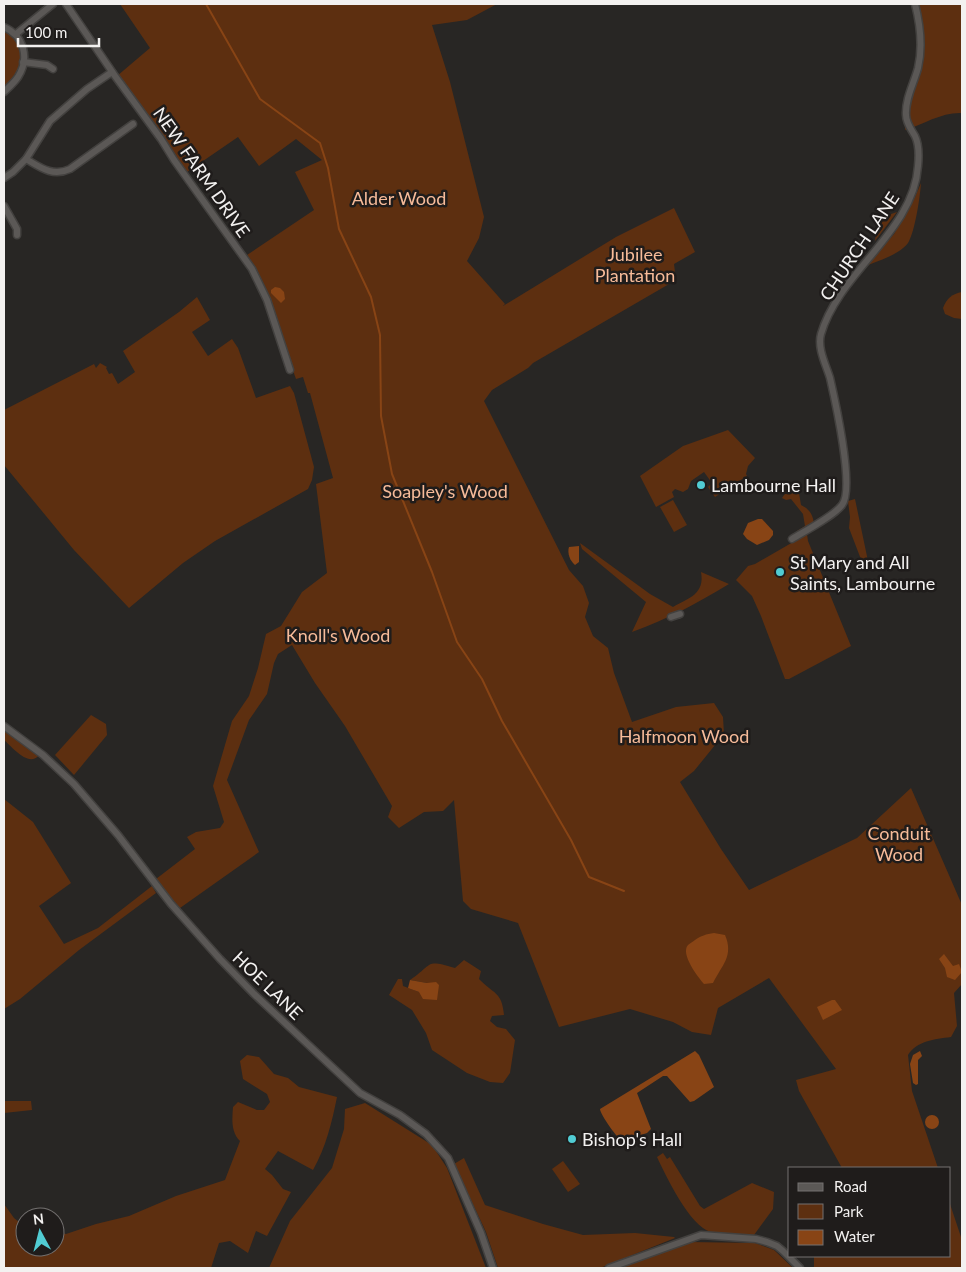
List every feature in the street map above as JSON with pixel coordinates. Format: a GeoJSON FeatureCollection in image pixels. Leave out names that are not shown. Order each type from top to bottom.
{"type":"FeatureCollection","features":[{"type":"Feature","properties":{"kind":"street"},"geometry":{"type":"LineString","coordinates":[[16,34],[54,4]]}},
{"type":"Feature","properties":{"kind":"street","name":"NEW FARM DRIVE"},"geometry":{"type":"LineString","coordinates":[[66,4],[252,269],[267,300],[290,370]]}},
{"type":"Feature","properties":{"kind":"street","name":"CHURCH LANE"},"geometry":{"type":"LineString","coordinates":[[792,539],[841,506],[846,496],[846,468],[835,400],[820,346],[821,336],[844,288],[890,232],[912,194],[916,181],[918,151],[916,138],[908,125],[906,115],[909,95],[918,66],[920,25],[915,4]]}},
{"type":"Feature","properties":{"kind":"street"},"geometry":{"type":"LineString","coordinates":[[4,27],[16,34],[22,45],[24,62],[18,78],[4,91]]}},
{"type":"Feature","properties":{"kind":"street"},"geometry":{"type":"LineString","coordinates":[[24,62],[44,65],[53,69]]}},
{"type":"Feature","properties":{"kind":"street"},"geometry":{"type":"LineString","coordinates":[[4,178],[26,159],[50,121],[112,72]]}},
{"type":"Feature","properties":{"kind":"street"},"geometry":{"type":"LineString","coordinates":[[26,159],[50,172],[64,172],[133,124]]}},
{"type":"Feature","properties":{"kind":"street"},"geometry":{"type":"LineString","coordinates":[[4,206],[17,229],[18,235]]}},
{"type":"Feature","properties":{"kind":"street"},"geometry":{"type":"LineString","coordinates":[[671,617],[680,614]]}},
{"type":"Feature","properties":{"kind":"street","name":"HOE LANE"},"geometry":{"type":"LineString","coordinates":[[4,726],[43,755],[74,784],[118,835],[171,904],[254,994],[360,1093],[400,1115],[426,1134],[448,1158],[481,1233],[493,1268]]}},
{"type":"Feature","properties":{"kind":"street"},"geometry":{"type":"LineString","coordinates":[[609,1268],[700,1235],[767,1242],[788,1256]]}},
{"type":"Feature","properties":{"kind":"street"},"geometry":{"type":"LineString","coordinates":[[789,1257],[800,1268]]}},
{"type":"Feature","properties":{"kind":"green space"},"geometry":{"type":"Polygon","coordinates":[[[120,4],[497,4],[467,20],[432,25],[450,82],[484,217],[479,238],[467,261],[505,304],[503,306],[616,237],[674,208],[695,252],[674,264],[676,280],[533,363],[492,390],[484,401],[569,570],[583,586],[589,603],[585,617],[593,636],[608,648],[614,673],[632,722],[676,707],[714,703],[723,717],[724,734],[694,771],[680,782],[721,849],[749,890],[857,838],[911,788],[962,905],[962,984],[954,993],[957,1026],[951,1037],[921,1044],[908,1055],[912,1091],[938,1167],[841,1167],[799,1091],[796,1080],[836,1069],[769,978],[718,1008],[711,1035],[692,1032],[673,1022],[630,1009],[559,1027],[518,923],[471,909],[463,901],[454,800],[443,811],[424,812],[399,828],[388,817],[392,806],[345,726],[315,683],[292,645],[278,654],[267,694],[249,720],[227,780],[259,852],[180,908],[159,884],[156,879],[195,849],[187,837],[196,832],[220,828],[224,822],[213,786],[232,721],[249,696],[266,634],[281,626],[302,592],[327,573],[316,484],[333,478],[310,393],[308,393],[303,377],[296,379],[270,298],[247,255],[314,210],[295,172],[322,160],[296,139],[259,166],[238,137],[187,172],[117,76],[150,48],[120,4]]]}},
{"type":"Feature","properties":{"kind":"green space"},"geometry":{"type":"Polygon","coordinates":[[[912,4],[962,4],[962,113],[940,116],[905,130],[904,101],[916,65],[918,25],[912,4]]]}},
{"type":"Feature","properties":{"kind":"green space"},"geometry":{"type":"Polygon","coordinates":[[[4,30],[17,42],[21,56],[17,71],[4,87],[4,30]]]}},
{"type":"Feature","properties":{"kind":"green space"},"geometry":{"type":"Polygon","coordinates":[[[921,183],[915,223],[908,243],[894,254],[864,267],[894,234],[921,183]]]}},
{"type":"Feature","properties":{"kind":"green space"},"geometry":{"type":"Polygon","coordinates":[[[897,212],[875,241],[880,222],[887,216],[897,212]]]}},
{"type":"Feature","properties":{"kind":"green space"},"geometry":{"type":"Polygon","coordinates":[[[962,292],[962,319],[945,314],[943,308],[948,299],[962,292]]]}},
{"type":"Feature","properties":{"kind":"green space"},"geometry":{"type":"Polygon","coordinates":[[[197,297],[210,320],[192,332],[208,356],[232,339],[238,348],[256,398],[290,386],[294,393],[314,467],[312,480],[308,489],[215,541],[183,563],[129,608],[74,550],[4,465],[4,410],[94,364],[96,368],[100,363],[107,367],[109,374],[112,373],[118,384],[135,372],[123,351],[179,312],[197,297]]]}},
{"type":"Feature","properties":{"kind":"green space"},"geometry":{"type":"Polygon","coordinates":[[[728,430],[755,458],[748,466],[747,476],[715,497],[708,487],[712,483],[704,472],[691,481],[688,489],[683,492],[675,489],[672,492],[674,497],[656,507],[640,476],[683,446],[728,430]]]}},
{"type":"Feature","properties":{"kind":"green space"},"geometry":{"type":"Polygon","coordinates":[[[794,485],[799,493],[801,505],[810,512],[814,524],[799,533],[797,531],[805,526],[803,514],[791,499],[786,500],[782,498],[794,485]]]}},
{"type":"Feature","properties":{"kind":"green space"},"geometry":{"type":"Polygon","coordinates":[[[855,499],[868,561],[862,562],[849,528],[848,501],[855,499]]]}},
{"type":"Feature","properties":{"kind":"green space"},"geometry":{"type":"Polygon","coordinates":[[[673,500],[687,525],[674,532],[660,507],[673,500]]]}},
{"type":"Feature","properties":{"kind":"green space"},"geometry":{"type":"Polygon","coordinates":[[[807,534],[808,541],[851,646],[789,679],[785,679],[752,596],[736,580],[748,566],[755,564],[807,534]]]}},
{"type":"Feature","properties":{"kind":"green space"},"geometry":{"type":"Polygon","coordinates":[[[580,543],[650,594],[673,607],[690,598],[698,590],[702,579],[701,572],[729,584],[682,611],[632,632],[646,602],[582,549],[580,543]]]}},
{"type":"Feature","properties":{"kind":"green space"},"geometry":{"type":"Polygon","coordinates":[[[91,715],[106,724],[107,735],[74,775],[55,755],[91,715]]]}},
{"type":"Feature","properties":{"kind":"green space"},"geometry":{"type":"Polygon","coordinates":[[[4,730],[39,755],[30,759],[21,755],[4,740],[4,730]]]}},
{"type":"Feature","properties":{"kind":"green space"},"geometry":{"type":"Polygon","coordinates":[[[4,799],[33,822],[71,883],[39,906],[64,944],[98,928],[152,886],[156,893],[79,950],[20,999],[4,1009],[4,799]]]}},
{"type":"Feature","properties":{"kind":"green space"},"geometry":{"type":"Polygon","coordinates":[[[464,960],[481,971],[479,979],[501,1001],[504,1015],[492,1016],[490,1021],[497,1027],[506,1029],[515,1040],[510,1073],[503,1083],[490,1082],[467,1073],[432,1050],[426,1033],[412,1010],[389,995],[398,979],[402,979],[403,986],[419,992],[427,983],[410,980],[427,967],[438,964],[455,968],[464,960]]]}},
{"type":"Feature","properties":{"kind":"green space"},"geometry":{"type":"Polygon","coordinates":[[[247,1055],[259,1057],[274,1074],[288,1078],[299,1087],[337,1097],[328,1134],[313,1170],[278,1151],[265,1169],[283,1189],[291,1192],[267,1236],[256,1231],[248,1253],[230,1241],[219,1243],[211,1268],[4,1268],[4,1204],[15,1219],[15,1257],[65,1257],[65,1234],[129,1216],[176,1196],[225,1180],[240,1141],[232,1121],[233,1107],[238,1102],[257,1110],[264,1110],[270,1102],[267,1094],[243,1079],[240,1061],[247,1055]]]}},
{"type":"Feature","properties":{"kind":"green space"},"geometry":{"type":"Polygon","coordinates":[[[4,1101],[31,1101],[32,1110],[4,1113],[4,1101]]]}},
{"type":"Feature","properties":{"kind":"green space"},"geometry":{"type":"Polygon","coordinates":[[[365,1103],[432,1145],[447,1168],[486,1268],[269,1268],[290,1221],[332,1168],[344,1129],[345,1109],[365,1103]]]}},
{"type":"Feature","properties":{"kind":"green space"},"geometry":{"type":"Polygon","coordinates":[[[663,1153],[667,1159],[670,1157],[700,1206],[704,1209],[752,1183],[774,1192],[773,1209],[754,1235],[716,1233],[703,1228],[687,1211],[673,1188],[657,1157],[663,1153]]]}},
{"type":"Feature","properties":{"kind":"green space"},"geometry":{"type":"Polygon","coordinates":[[[464,1158],[485,1205],[583,1235],[635,1233],[675,1238],[600,1268],[498,1268],[486,1232],[454,1164],[464,1158]]]}},
{"type":"Feature","properties":{"kind":"green space"},"geometry":{"type":"Polygon","coordinates":[[[563,1161],[580,1184],[568,1192],[552,1169],[563,1161]]]}},
{"type":"Feature","properties":{"kind":"green space"},"geometry":{"type":"Polygon","coordinates":[[[951,1207],[962,1240],[962,1268],[814,1268],[814,1257],[951,1257],[951,1207]]]}},
{"type":"Feature","properties":{"kind":"green space"},"geometry":{"type":"Polygon","coordinates":[[[688,1242],[755,1243],[774,1250],[793,1268],[619,1268],[688,1242]]]}},
{"type":"Feature","properties":{"kind":"water"},"geometry":{"type":"Polygon","coordinates":[[[275,287],[280,288],[284,292],[285,299],[281,303],[271,293],[271,290],[275,287]]]}},
{"type":"Feature","properties":{"kind":"water"},"geometry":{"type":"Polygon","coordinates":[[[762,519],[773,531],[773,535],[769,540],[757,545],[743,534],[748,523],[762,519]]]}},
{"type":"Feature","properties":{"kind":"water"},"geometry":{"type":"Polygon","coordinates":[[[579,546],[579,562],[575,565],[569,557],[568,549],[569,547],[579,546]]]}},
{"type":"Feature","properties":{"kind":"water"},"geometry":{"type":"Polygon","coordinates":[[[714,933],[725,935],[728,955],[713,983],[704,984],[691,965],[686,949],[688,945],[697,939],[714,933]]]}},
{"type":"Feature","properties":{"kind":"water"},"geometry":{"type":"Polygon","coordinates":[[[944,954],[953,966],[959,964],[962,972],[955,980],[947,977],[945,968],[939,959],[944,954]]]}},
{"type":"Feature","properties":{"kind":"water"},"geometry":{"type":"Polygon","coordinates":[[[410,980],[427,983],[436,982],[439,985],[437,1000],[423,999],[419,992],[408,988],[410,980]]]}},
{"type":"Feature","properties":{"kind":"water"},"geometry":{"type":"Polygon","coordinates":[[[835,1000],[842,1010],[823,1020],[817,1007],[835,1000]]]}},
{"type":"Feature","properties":{"kind":"water"},"geometry":{"type":"Polygon","coordinates":[[[695,1051],[699,1055],[714,1087],[690,1102],[667,1076],[663,1076],[637,1093],[651,1129],[647,1133],[621,1140],[606,1121],[600,1109],[695,1051]]]}},
{"type":"Feature","properties":{"kind":"water"},"geometry":{"type":"Polygon","coordinates":[[[920,1051],[922,1056],[918,1060],[918,1084],[916,1085],[913,1083],[910,1064],[913,1055],[920,1051]]]}},
{"type":"Feature","properties":{"kind":"water"},"geometry":{"type":"Polygon","coordinates":[[[932,1115],[937,1117],[939,1122],[937,1127],[932,1129],[927,1127],[925,1122],[927,1117],[932,1115]]]}},
{"type":"Feature","properties":{"kind":"waterway"},"geometry":{"type":"LineString","coordinates":[[206,4],[260,99],[320,143],[328,168],[339,229],[371,297],[380,335],[381,416],[392,474],[432,572],[457,642],[482,679],[502,721],[571,840],[589,877],[624,891]]}},
{"type":"Feature","properties":{"kind":"place","name":"Lambourne Hall"},"geometry":{"type":"Point","coordinates":[701,485]}},
{"type":"Feature","properties":{"kind":"place","name":"St Mary and All Saints, Lambourne"},"geometry":{"type":"Point","coordinates":[780,572]}},
{"type":"Feature","properties":{"kind":"place","name":"Bishop's Hall"},"geometry":{"type":"Point","coordinates":[572,1139]}},
{"type":"Feature","properties":{"kind":"park label","name":"Alder Wood"},"geometry":{"type":"Point","coordinates":[399,198]}},
{"type":"Feature","properties":{"kind":"park label","name":"Jubilee Plantation"},"geometry":{"type":"Point","coordinates":[635,264]}},
{"type":"Feature","properties":{"kind":"park label","name":"Soapley's Wood"},"geometry":{"type":"Point","coordinates":[445,491]}},
{"type":"Feature","properties":{"kind":"park label","name":"Knoll's Wood"},"geometry":{"type":"Point","coordinates":[338,635]}},
{"type":"Feature","properties":{"kind":"park label","name":"Halfmoon Wood"},"geometry":{"type":"Point","coordinates":[684,736]}},
{"type":"Feature","properties":{"kind":"park label","name":"Conduit Wood"},"geometry":{"type":"Point","coordinates":[899,843]}}]}
